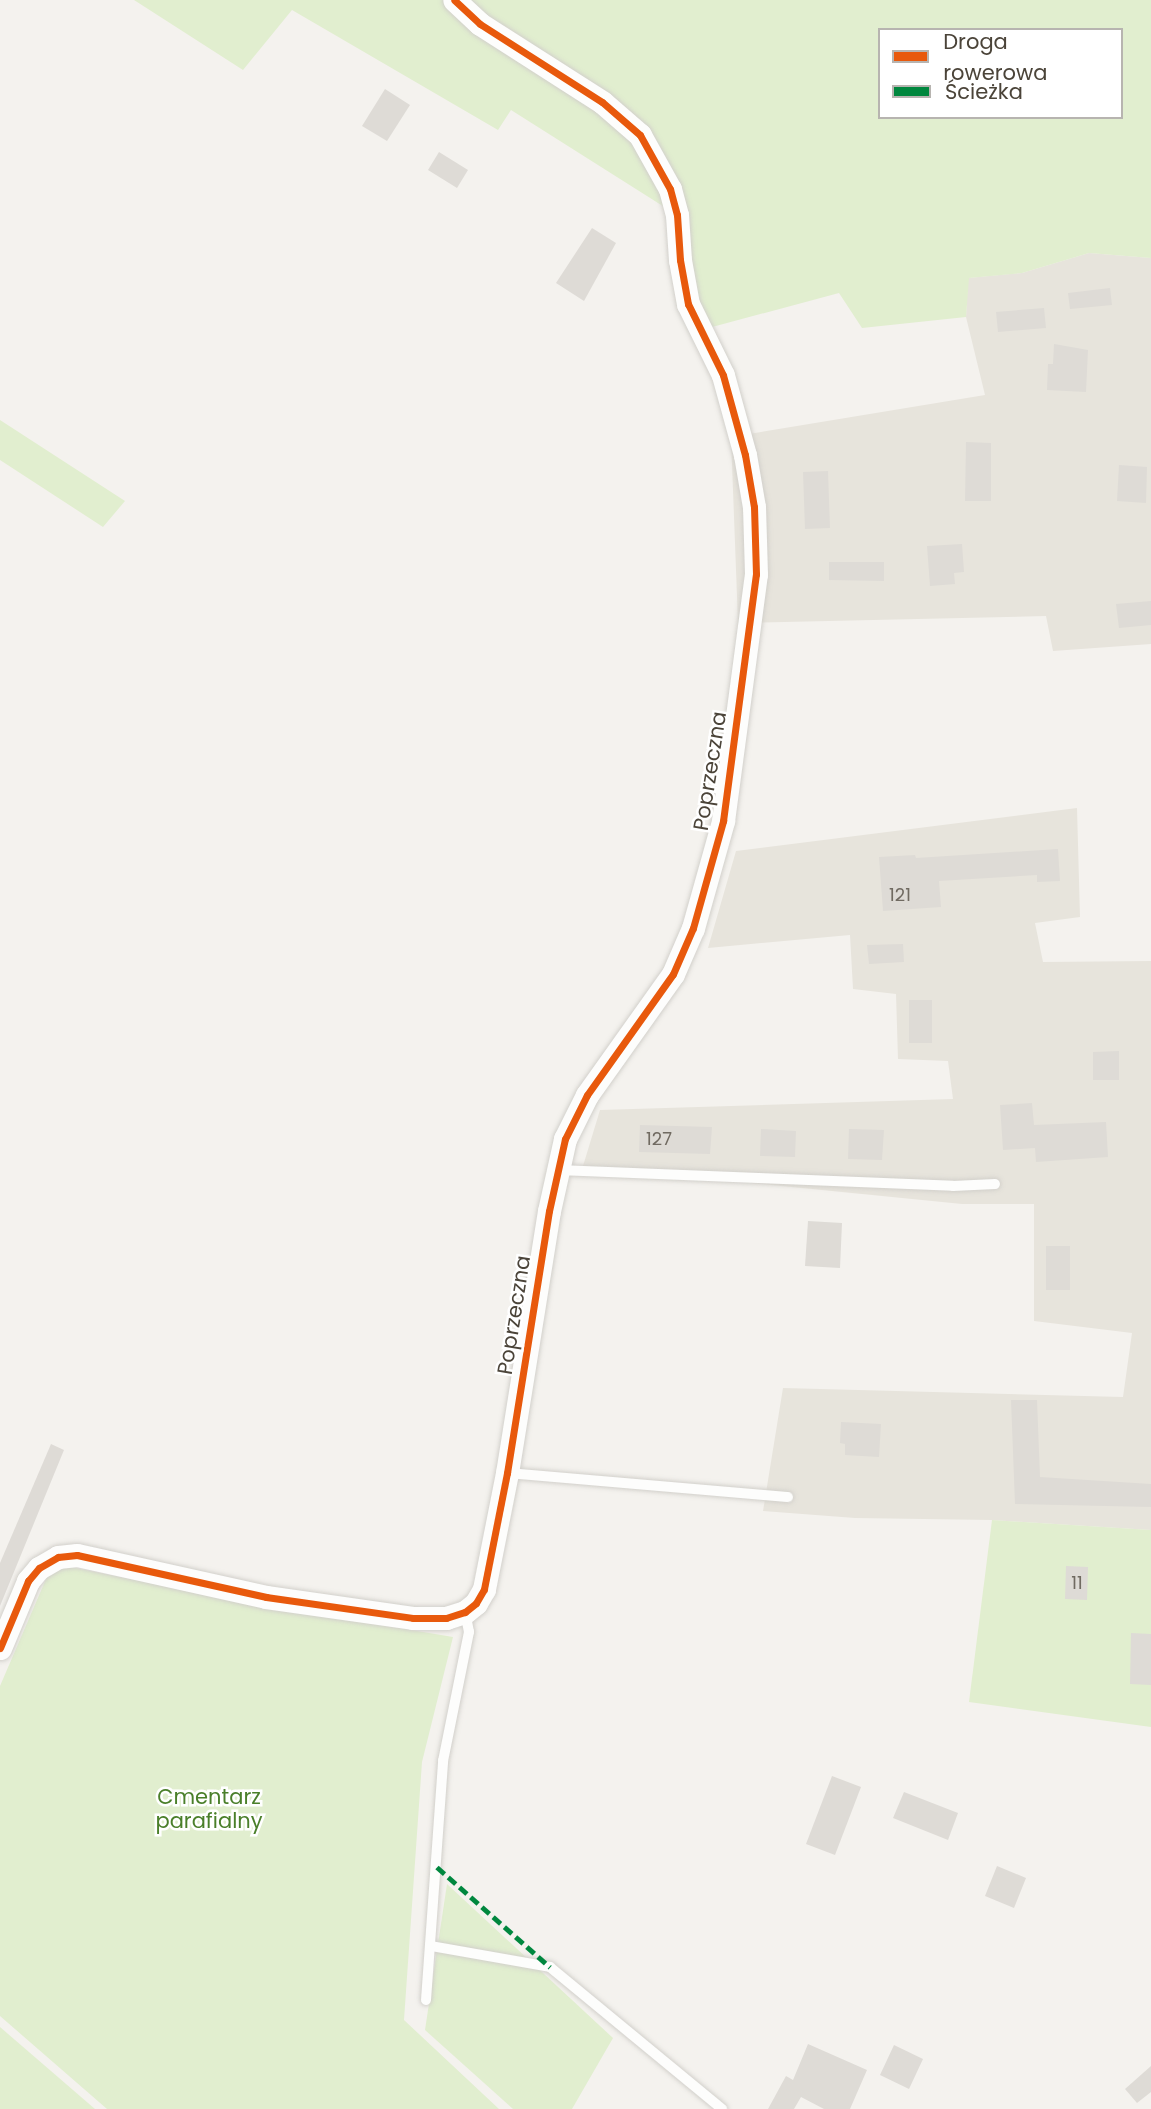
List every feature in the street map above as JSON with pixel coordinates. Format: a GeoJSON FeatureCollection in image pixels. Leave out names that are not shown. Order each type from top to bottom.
{"type":"FeatureCollection","features":[{"type":"Feature","properties":{"kind":"street","name":"Poprzeczna"},"geometry":{"type":"LineString","coordinates":[[454,0],[480,24],[602,102],[640,135],[670,189],[677,215],[680,260],[688,304],[723,375],[745,455],[754,507],[757,574],[723,821],[693,928],[673,974],[587,1096],[565,1139],[533,1307],[508,1473],[484,1589],[476,1604],[465,1612]]}},
{"type":"Feature","properties":{"kind":"street"},"geometry":{"type":"LineString","coordinates":[[0,1648],[28,1581],[39,1568],[58,1558],[76,1555],[266,1597],[413,1618],[446,1618],[465,1612]]}},
{"type":"Feature","properties":{"kind":"lane"},"geometry":{"type":"LineString","coordinates":[[558,1170],[953,1186],[995,1184]]}},
{"type":"Feature","properties":{"kind":"lane"},"geometry":{"type":"LineString","coordinates":[[508,1473],[788,1496]]}},
{"type":"Feature","properties":{"kind":"lane"},"geometry":{"type":"LineString","coordinates":[[426,2000],[443,1761],[469,1632],[465,1612]]}},
{"type":"Feature","properties":{"kind":"lane"},"geometry":{"type":"LineString","coordinates":[[431,1946],[550,1967],[722,2109]]}},
{"type":"Feature","properties":{"kind":"shaded area"},"geometry":{"type":"Polygon","coordinates":[[[1089,253],[1151,258],[1151,644],[1053,651],[1046,616],[738,623],[731,437],[985,395],[966,317],[968,278],[1022,273],[1089,253]]]}},
{"type":"Feature","properties":{"kind":"shaded area"},"geometry":{"type":"Polygon","coordinates":[[[1077,808],[1080,917],[1035,923],[1043,962],[1151,961],[1151,1530],[992,1520],[855,1518],[763,1511],[783,1388],[1123,1397],[1132,1333],[1034,1321],[1034,1204],[962,1204],[583,1166],[600,1110],[953,1099],[948,1061],[898,1059],[896,994],[853,989],[850,935],[708,948],[736,851],[1077,808]]]}},
{"type":"Feature","properties":{"kind":"green space"},"geometry":{"type":"Polygon","coordinates":[[[134,0],[1151,0],[1151,258],[1089,253],[1022,273],[969,278],[966,317],[862,328],[839,293],[701,330],[677,215],[511,110],[498,130],[292,10],[243,70],[134,0]]]}},
{"type":"Feature","properties":{"kind":"green space"},"geometry":{"type":"Polygon","coordinates":[[[0,420],[125,501],[103,527],[0,460],[0,420]]]}},
{"type":"Feature","properties":{"kind":"green space"},"geometry":{"type":"Polygon","coordinates":[[[992,1520],[1151,1530],[1151,1727],[969,1702],[992,1520]]]}},
{"type":"Feature","properties":{"kind":"green space","name":"Cmentarz parafialny"},"geometry":{"type":"Polygon","coordinates":[[[60,1565],[256,1604],[453,1637],[422,1762],[404,2020],[499,2109],[107,2109],[0,2016],[0,1686],[49,1572],[60,1565]]]}},
{"type":"Feature","properties":{"kind":"green space"},"geometry":{"type":"Polygon","coordinates":[[[447,1884],[613,2038],[572,2109],[513,2109],[425,2030],[447,1884]]]}},
{"type":"Feature","properties":{"kind":"green space"},"geometry":{"type":"Polygon","coordinates":[[[0,2027],[95,2109],[0,2109],[0,2027]]]}},
{"type":"Feature","properties":{"kind":"building"},"geometry":{"type":"Polygon","coordinates":[[[385,89],[410,105],[387,141],[362,126],[385,89]]]}},
{"type":"Feature","properties":{"kind":"building"},"geometry":{"type":"Polygon","coordinates":[[[439,152],[468,170],[457,188],[428,170],[439,152]]]}},
{"type":"Feature","properties":{"kind":"building"},"geometry":{"type":"Polygon","coordinates":[[[592,228],[616,243],[584,301],[556,283],[592,228]]]}},
{"type":"Feature","properties":{"kind":"building"},"geometry":{"type":"Polygon","coordinates":[[[1110,288],[1112,305],[1070,309],[1068,293],[1110,288]]]}},
{"type":"Feature","properties":{"kind":"building"},"geometry":{"type":"Polygon","coordinates":[[[1044,308],[1046,328],[998,332],[996,312],[1044,308]]]}},
{"type":"Feature","properties":{"kind":"building"},"geometry":{"type":"Polygon","coordinates":[[[1054,344],[1088,350],[1086,392],[1047,390],[1048,364],[1053,364],[1054,344]]]}},
{"type":"Feature","properties":{"kind":"building"},"geometry":{"type":"Polygon","coordinates":[[[966,442],[991,443],[991,501],[965,501],[966,442]]]}},
{"type":"Feature","properties":{"kind":"building"},"geometry":{"type":"Polygon","coordinates":[[[1119,465],[1147,467],[1146,503],[1117,501],[1119,465]]]}},
{"type":"Feature","properties":{"kind":"building"},"geometry":{"type":"Polygon","coordinates":[[[828,471],[830,528],[805,529],[803,472],[828,471]]]}},
{"type":"Feature","properties":{"kind":"building"},"geometry":{"type":"Polygon","coordinates":[[[962,544],[964,572],[954,573],[955,584],[930,586],[927,546],[962,544]]]}},
{"type":"Feature","properties":{"kind":"building"},"geometry":{"type":"Polygon","coordinates":[[[829,562],[884,562],[884,581],[829,580],[829,562]]]}},
{"type":"Feature","properties":{"kind":"building"},"geometry":{"type":"Polygon","coordinates":[[[1151,601],[1151,625],[1119,628],[1116,604],[1151,601]]]}},
{"type":"Feature","properties":{"kind":"building"},"geometry":{"type":"Polygon","coordinates":[[[1058,849],[1060,881],[1037,882],[1037,875],[939,881],[941,907],[883,911],[879,857],[915,855],[916,858],[1058,849]]]}},
{"type":"Feature","properties":{"kind":"building"},"geometry":{"type":"Polygon","coordinates":[[[903,944],[904,962],[869,964],[867,945],[903,944]]]}},
{"type":"Feature","properties":{"kind":"building"},"geometry":{"type":"Polygon","coordinates":[[[909,1000],[932,1000],[932,1043],[909,1043],[909,1000]]]}},
{"type":"Feature","properties":{"kind":"building"},"geometry":{"type":"Polygon","coordinates":[[[1119,1051],[1119,1080],[1093,1080],[1093,1052],[1119,1051]]]}},
{"type":"Feature","properties":{"kind":"building"},"geometry":{"type":"Polygon","coordinates":[[[1032,1103],[1034,1125],[1106,1122],[1108,1157],[1036,1162],[1035,1148],[1003,1150],[1000,1105],[1032,1103]]]}},
{"type":"Feature","properties":{"kind":"building"},"geometry":{"type":"Polygon","coordinates":[[[640,1125],[712,1127],[710,1154],[639,1152],[640,1125]]]}},
{"type":"Feature","properties":{"kind":"building"},"geometry":{"type":"Polygon","coordinates":[[[761,1129],[796,1131],[795,1157],[760,1156],[761,1129]]]}},
{"type":"Feature","properties":{"kind":"building"},"geometry":{"type":"Polygon","coordinates":[[[849,1129],[884,1130],[882,1160],[848,1159],[849,1129]]]}},
{"type":"Feature","properties":{"kind":"building"},"geometry":{"type":"Polygon","coordinates":[[[808,1221],[842,1223],[840,1268],[805,1266],[808,1221]]]}},
{"type":"Feature","properties":{"kind":"building"},"geometry":{"type":"Polygon","coordinates":[[[1046,1246],[1070,1246],[1070,1290],[1046,1290],[1046,1246]]]}},
{"type":"Feature","properties":{"kind":"building"},"geometry":{"type":"Polygon","coordinates":[[[1011,1400],[1037,1400],[1040,1477],[1151,1484],[1151,1507],[1015,1504],[1011,1400]]]}},
{"type":"Feature","properties":{"kind":"building"},"geometry":{"type":"Polygon","coordinates":[[[841,1422],[881,1424],[879,1457],[845,1455],[845,1444],[840,1443],[841,1422]]]}},
{"type":"Feature","properties":{"kind":"building"},"geometry":{"type":"Polygon","coordinates":[[[51,1444],[64,1450],[0,1606],[0,1563],[51,1444]]]}},
{"type":"Feature","properties":{"kind":"building"},"geometry":{"type":"Polygon","coordinates":[[[1066,1566],[1088,1567],[1087,1600],[1065,1599],[1066,1566]]]}},
{"type":"Feature","properties":{"kind":"building"},"geometry":{"type":"Polygon","coordinates":[[[1131,1633],[1151,1634],[1151,1685],[1130,1684],[1131,1633]]]}},
{"type":"Feature","properties":{"kind":"building"},"geometry":{"type":"Polygon","coordinates":[[[832,1776],[861,1787],[835,1855],[806,1844],[832,1776]]]}},
{"type":"Feature","properties":{"kind":"building"},"geometry":{"type":"Polygon","coordinates":[[[904,1792],[958,1813],[948,1840],[893,1818],[904,1792]]]}},
{"type":"Feature","properties":{"kind":"building"},"geometry":{"type":"Polygon","coordinates":[[[997,1866],[1026,1878],[1014,1908],[985,1896],[997,1866]]]}},
{"type":"Feature","properties":{"kind":"building"},"geometry":{"type":"Polygon","coordinates":[[[808,2044],[867,2070],[850,2109],[824,2109],[801,2097],[794,2109],[768,2109],[786,2076],[793,2080],[808,2044]]]}},
{"type":"Feature","properties":{"kind":"building"},"geometry":{"type":"Polygon","coordinates":[[[894,2045],[923,2059],[909,2089],[880,2075],[894,2045]]]}},
{"type":"Feature","properties":{"kind":"building"},"geometry":{"type":"Polygon","coordinates":[[[1151,2066],[1151,2092],[1137,2103],[1125,2089],[1151,2066]]]}},
{"type":"Feature","properties":{"kind":"marked path"},"geometry":{"type":"LineString","coordinates":[[437,1867],[550,1967]]}},
{"type":"Feature","properties":{"kind":"cycle path"},"geometry":{"type":"LineString","coordinates":[[0,1648],[28,1581],[39,1568],[58,1557],[77,1555],[266,1597],[413,1618],[446,1618],[465,1612],[476,1603],[484,1589],[507,1473],[549,1211],[565,1139],[587,1095],[673,974],[693,928],[723,821],[756,574],[754,507],[745,455],[723,375],[688,304],[680,260],[677,215],[670,189],[640,135],[602,102],[480,24],[454,0]]}}]}
